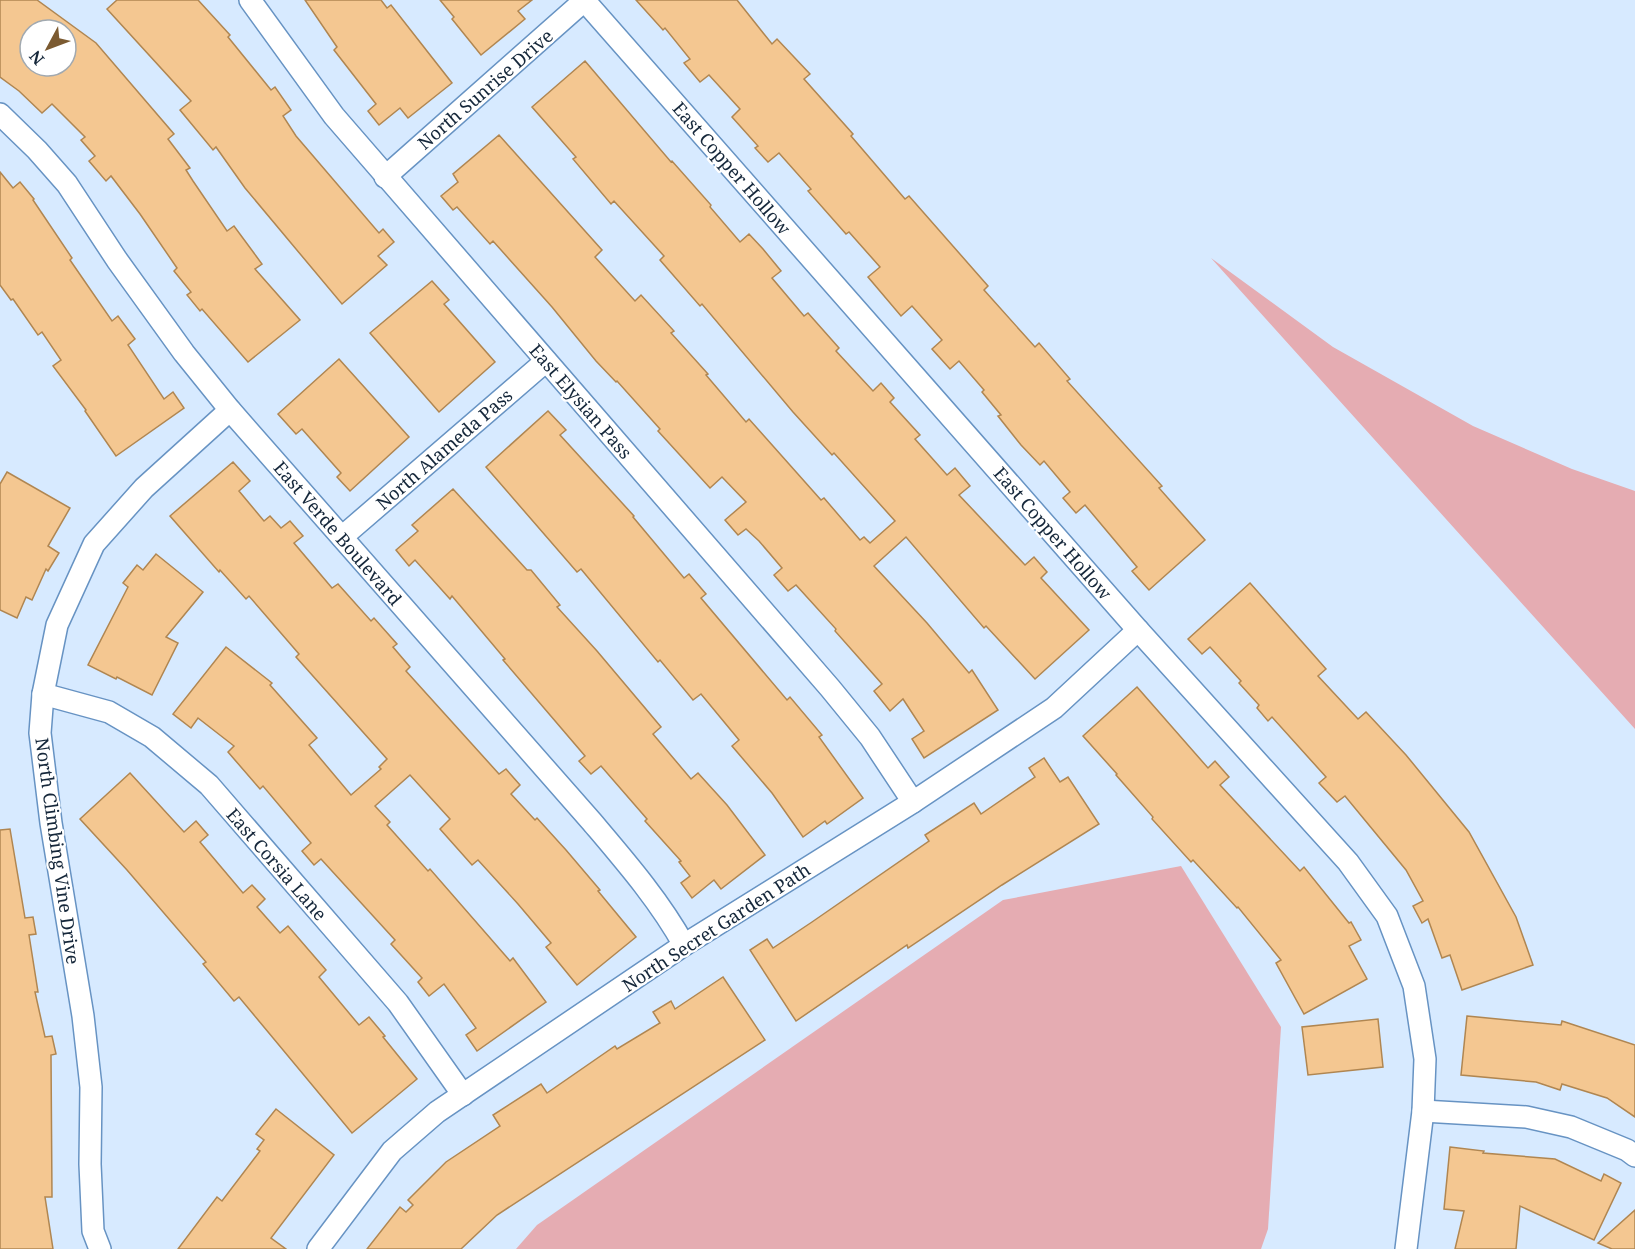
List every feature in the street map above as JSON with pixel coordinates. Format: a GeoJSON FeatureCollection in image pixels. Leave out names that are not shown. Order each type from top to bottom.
{"type":"FeatureCollection","features":[{"type":"Feature","properties":{"kind":"street","name":"East Elysian Pass"},"geometry":{"type":"LineString","coordinates":[[250,0],[334,116],[830,688],[870,737],[913,802]]}},
{"type":"Feature","properties":{"kind":"street","name":"North Sunrise Drive"},"geometry":{"type":"LineString","coordinates":[[385,177],[585,0]]}},
{"type":"Feature","properties":{"kind":"street","name":"East Copper Hollow"},"geometry":{"type":"LineString","coordinates":[[585,0],[1138,630],[1348,862],[1387,916],[1414,986],[1425,1059],[1423,1111],[1406,1249]]}},
{"type":"Feature","properties":{"kind":"street","name":"East Verde Boulevard"},"geometry":{"type":"LineString","coordinates":[[0,114],[37,150],[67,184],[137,288],[184,353],[230,410],[592,822],[671,920],[684,945]]}},
{"type":"Feature","properties":{"kind":"street","name":"North Alameda Pass"},"geometry":{"type":"LineString","coordinates":[[342,537],[546,361]]}},
{"type":"Feature","properties":{"kind":"street","name":"North Climbing Vine Drive"},"geometry":{"type":"LineString","coordinates":[[100,1249],[93,1231],[90,1075],[83,1016],[51,823],[40,733],[43,694],[57,626],[94,544],[144,488],[230,410]]}},
{"type":"Feature","properties":{"kind":"street","name":"North Secret Garden Path"},"geometry":{"type":"LineString","coordinates":[[318,1249],[392,1151],[437,1112],[684,945],[913,802],[1054,708],[1138,630]]}},
{"type":"Feature","properties":{"kind":"street","name":"East Corsia Lane"},"geometry":{"type":"LineString","coordinates":[[43,694],[109,712],[152,737],[209,785],[398,1002],[463,1095]]}},
{"type":"Feature","properties":{"kind":"street"},"geometry":{"type":"LineString","coordinates":[[1423,1111],[1526,1118],[1571,1127],[1627,1150],[1635,1156]]}},
{"type":"Feature","properties":{"kind":"shaded area"},"geometry":{"type":"Polygon","coordinates":[[[1211,258],[1333,347],[1473,426],[1572,469],[1635,491],[1635,729],[1211,258]]]}},
{"type":"Feature","properties":{"kind":"shaded area"},"geometry":{"type":"Polygon","coordinates":[[[1181,866],[1281,1027],[1268,1229],[1261,1249],[516,1249],[537,1225],[1003,900],[1181,866]]]}},
{"type":"Feature","properties":{"kind":"building"},"geometry":{"type":"Polygon","coordinates":[[[0,0],[37,0],[62,18],[18,18],[18,78],[78,78],[78,30],[96,43],[174,134],[168,139],[190,168],[186,170],[193,181],[227,231],[234,226],[262,264],[255,269],[300,320],[248,362],[187,295],[191,292],[174,271],[177,268],[111,176],[106,181],[89,161],[95,156],[81,140],[85,137],[52,104],[42,113],[0,77],[0,0]]]}},
{"type":"Feature","properties":{"kind":"building"},"geometry":{"type":"Polygon","coordinates":[[[117,0],[198,0],[230,35],[228,37],[271,90],[275,87],[291,110],[283,116],[296,136],[379,233],[383,229],[394,242],[378,256],[387,265],[342,304],[245,188],[216,147],[213,150],[180,110],[191,101],[107,9],[117,0]]]}},
{"type":"Feature","properties":{"kind":"building"},"geometry":{"type":"Polygon","coordinates":[[[305,0],[381,0],[387,8],[391,5],[452,83],[408,118],[400,108],[379,125],[368,111],[376,104],[334,50],[337,47],[305,0]]]}},
{"type":"Feature","properties":{"kind":"building"},"geometry":{"type":"Polygon","coordinates":[[[440,0],[532,0],[518,11],[525,19],[481,55],[440,0]]]}},
{"type":"Feature","properties":{"kind":"building"},"geometry":{"type":"Polygon","coordinates":[[[636,0],[737,0],[772,44],[777,39],[810,74],[804,79],[853,134],[851,136],[905,199],[909,196],[988,286],[984,290],[1035,347],[1039,343],[1070,379],[1067,381],[1162,486],[1159,488],[1205,540],[1149,590],[1132,571],[1137,567],[1085,505],[1076,513],[1063,498],[1070,492],[1044,461],[1040,465],[1021,445],[998,416],[1001,415],[982,392],[984,390],[959,361],[950,369],[932,349],[942,340],[912,306],[901,316],[868,277],[880,267],[849,232],[846,234],[808,191],[811,189],[779,153],[768,162],[755,148],[758,146],[732,117],[740,109],[709,75],[700,82],[684,63],[690,59],[665,28],[663,30],[636,0]]]}},
{"type":"Feature","properties":{"kind":"building"},"geometry":{"type":"Polygon","coordinates":[[[585,61],[711,205],[710,207],[740,242],[749,234],[763,249],[781,271],[772,278],[804,316],[808,313],[839,348],[836,351],[873,391],[881,383],[894,398],[890,402],[920,435],[915,439],[947,475],[955,468],[970,486],[959,495],[1025,565],[1034,557],[1047,572],[1041,578],[1089,630],[1035,679],[986,626],[984,628],[906,537],[874,566],[969,673],[972,670],[998,710],[924,758],[912,739],[924,731],[903,699],[890,711],[874,691],[882,684],[835,631],[836,629],[796,585],[788,591],[774,575],[782,568],[759,541],[746,529],[738,535],[725,520],[746,502],[722,477],[710,488],[658,431],[660,429],[617,381],[596,361],[493,241],[490,244],[457,207],[453,210],[441,196],[458,182],[453,174],[499,135],[602,250],[595,257],[635,301],[641,295],[674,331],[671,333],[708,374],[706,375],[746,422],[749,419],[821,500],[824,498],[860,540],[864,537],[870,543],[895,521],[834,453],[832,455],[793,412],[702,304],[700,306],[660,260],[664,256],[614,201],[611,204],[573,159],[576,157],[532,107],[585,61]]]}},
{"type":"Feature","properties":{"kind":"building"},"geometry":{"type":"Polygon","coordinates":[[[0,172],[13,188],[20,182],[34,199],[72,258],[70,260],[112,321],[118,316],[135,339],[128,345],[164,399],[173,392],[184,408],[116,456],[86,410],[53,366],[61,360],[42,332],[38,335],[13,299],[11,300],[0,285],[0,172]]]}},
{"type":"Feature","properties":{"kind":"building"},"geometry":{"type":"Polygon","coordinates":[[[432,281],[449,300],[444,304],[495,362],[439,412],[370,333],[432,281]]]}},
{"type":"Feature","properties":{"kind":"building"},"geometry":{"type":"Polygon","coordinates":[[[339,359],[409,437],[350,491],[337,477],[341,473],[302,429],[296,434],[278,414],[339,359]]]}},
{"type":"Feature","properties":{"kind":"building"},"geometry":{"type":"Polygon","coordinates":[[[548,411],[566,430],[560,435],[634,516],[684,578],[689,574],[706,594],[701,598],[787,700],[790,697],[822,735],[819,737],[863,798],[827,824],[825,821],[803,837],[772,793],[732,746],[739,740],[701,694],[693,700],[660,660],[658,662],[581,569],[577,572],[486,467],[548,411]]]}},
{"type":"Feature","properties":{"kind":"building"},"geometry":{"type":"Polygon","coordinates":[[[233,462],[250,481],[239,491],[264,521],[270,516],[281,528],[290,521],[303,536],[294,543],[332,588],[338,584],[371,621],[374,618],[397,644],[393,647],[410,667],[406,671],[499,774],[506,769],[520,785],[511,794],[566,850],[636,937],[577,985],[546,947],[551,943],[518,904],[478,860],[472,865],[440,829],[450,819],[410,775],[375,806],[390,822],[387,825],[428,871],[430,869],[510,961],[513,958],[546,1002],[477,1051],[466,1035],[476,1028],[444,984],[429,996],[418,982],[422,978],[391,944],[395,940],[321,859],[314,865],[302,851],[311,843],[263,786],[260,789],[228,752],[234,746],[198,718],[191,728],[173,714],[226,647],[272,683],[270,685],[317,738],[309,745],[351,795],[381,769],[379,767],[387,759],[296,657],[299,654],[249,596],[246,599],[220,570],[219,572],[170,516],[233,462]]]}},
{"type":"Feature","properties":{"kind":"building"},"geometry":{"type":"Polygon","coordinates":[[[7,472],[70,508],[48,546],[59,553],[48,571],[46,569],[32,600],[26,597],[17,618],[0,610],[0,484],[7,472]]]}},
{"type":"Feature","properties":{"kind":"building"},"geometry":{"type":"Polygon","coordinates":[[[453,489],[527,570],[531,570],[560,605],[557,607],[661,727],[653,734],[691,779],[698,773],[727,805],[765,855],[721,889],[714,880],[692,898],[681,883],[690,876],[679,862],[681,861],[645,821],[647,819],[601,766],[591,774],[579,761],[585,756],[452,596],[450,599],[415,560],[409,566],[396,550],[418,531],[412,525],[453,489]]]}},
{"type":"Feature","properties":{"kind":"building"},"geometry":{"type":"Polygon","coordinates":[[[156,554],[203,592],[166,637],[178,643],[152,695],[88,665],[128,587],[123,583],[137,565],[143,570],[156,554]]]}},
{"type":"Feature","properties":{"kind":"building"},"geometry":{"type":"Polygon","coordinates":[[[1250,583],[1326,669],[1318,676],[1358,719],[1366,712],[1406,755],[1469,832],[1516,917],[1533,965],[1462,990],[1450,955],[1442,958],[1428,919],[1422,923],[1413,906],[1423,901],[1406,870],[1345,796],[1337,802],[1319,783],[1326,777],[1272,717],[1268,721],[1257,708],[1259,705],[1239,683],[1241,681],[1210,647],[1202,654],[1188,639],[1250,583]]]}},
{"type":"Feature","properties":{"kind":"building"},"geometry":{"type":"Polygon","coordinates":[[[1137,687],[1208,768],[1215,761],[1229,777],[1220,785],[1300,871],[1304,867],[1349,923],[1351,922],[1361,940],[1349,946],[1367,979],[1304,1014],[1276,963],[1281,960],[1238,907],[1193,860],[1191,862],[1152,819],[1153,817],[1083,736],[1137,687]]]}},
{"type":"Feature","properties":{"kind":"building"},"geometry":{"type":"Polygon","coordinates":[[[1044,758],[1060,782],[1068,777],[1099,824],[908,948],[907,945],[796,1021],[750,950],[767,939],[773,948],[929,841],[925,835],[974,803],[981,814],[1035,777],[1029,768],[1044,758]]]}},
{"type":"Feature","properties":{"kind":"building"},"geometry":{"type":"Polygon","coordinates":[[[130,773],[184,832],[196,821],[208,835],[200,842],[243,893],[252,885],[265,899],[257,907],[280,933],[288,926],[326,970],[319,977],[359,1025],[369,1017],[417,1079],[352,1133],[239,997],[234,1001],[203,964],[206,962],[80,819],[130,773]]]}},
{"type":"Feature","properties":{"kind":"building"},"geometry":{"type":"Polygon","coordinates":[[[10,829],[25,918],[33,917],[36,934],[29,935],[38,992],[35,992],[45,1037],[52,1036],[56,1054],[51,1055],[52,1197],[45,1197],[53,1249],[0,1249],[0,830],[10,829]]]}},
{"type":"Feature","properties":{"kind":"building"},"geometry":{"type":"Polygon","coordinates":[[[723,977],[765,1040],[497,1215],[461,1249],[367,1249],[400,1207],[406,1212],[413,1205],[408,1200],[446,1162],[500,1126],[493,1115],[541,1084],[547,1093],[615,1046],[617,1049],[660,1023],[653,1012],[671,1001],[675,1009],[723,977]]]}},
{"type":"Feature","properties":{"kind":"building"},"geometry":{"type":"Polygon","coordinates":[[[1467,1016],[1561,1025],[1562,1021],[1635,1045],[1635,1117],[1607,1098],[1562,1084],[1560,1090],[1536,1082],[1461,1075],[1467,1016]]]}},
{"type":"Feature","properties":{"kind":"building"},"geometry":{"type":"Polygon","coordinates":[[[1378,1019],[1383,1067],[1308,1075],[1302,1027],[1378,1019]]]}},
{"type":"Feature","properties":{"kind":"building"},"geometry":{"type":"Polygon","coordinates":[[[276,1109],[334,1155],[271,1238],[286,1249],[178,1249],[217,1197],[222,1201],[260,1151],[257,1149],[264,1140],[256,1134],[276,1109]]]}},
{"type":"Feature","properties":{"kind":"building"},"geometry":{"type":"Polygon","coordinates":[[[1450,1147],[1484,1151],[1483,1153],[1555,1159],[1601,1181],[1604,1174],[1621,1183],[1594,1240],[1520,1206],[1516,1249],[1455,1249],[1464,1211],[1444,1209],[1450,1147]]]}},
{"type":"Feature","properties":{"kind":"building"},"geometry":{"type":"Polygon","coordinates":[[[1635,1210],[1635,1249],[1612,1249],[1598,1243],[1635,1210]]]}}]}
